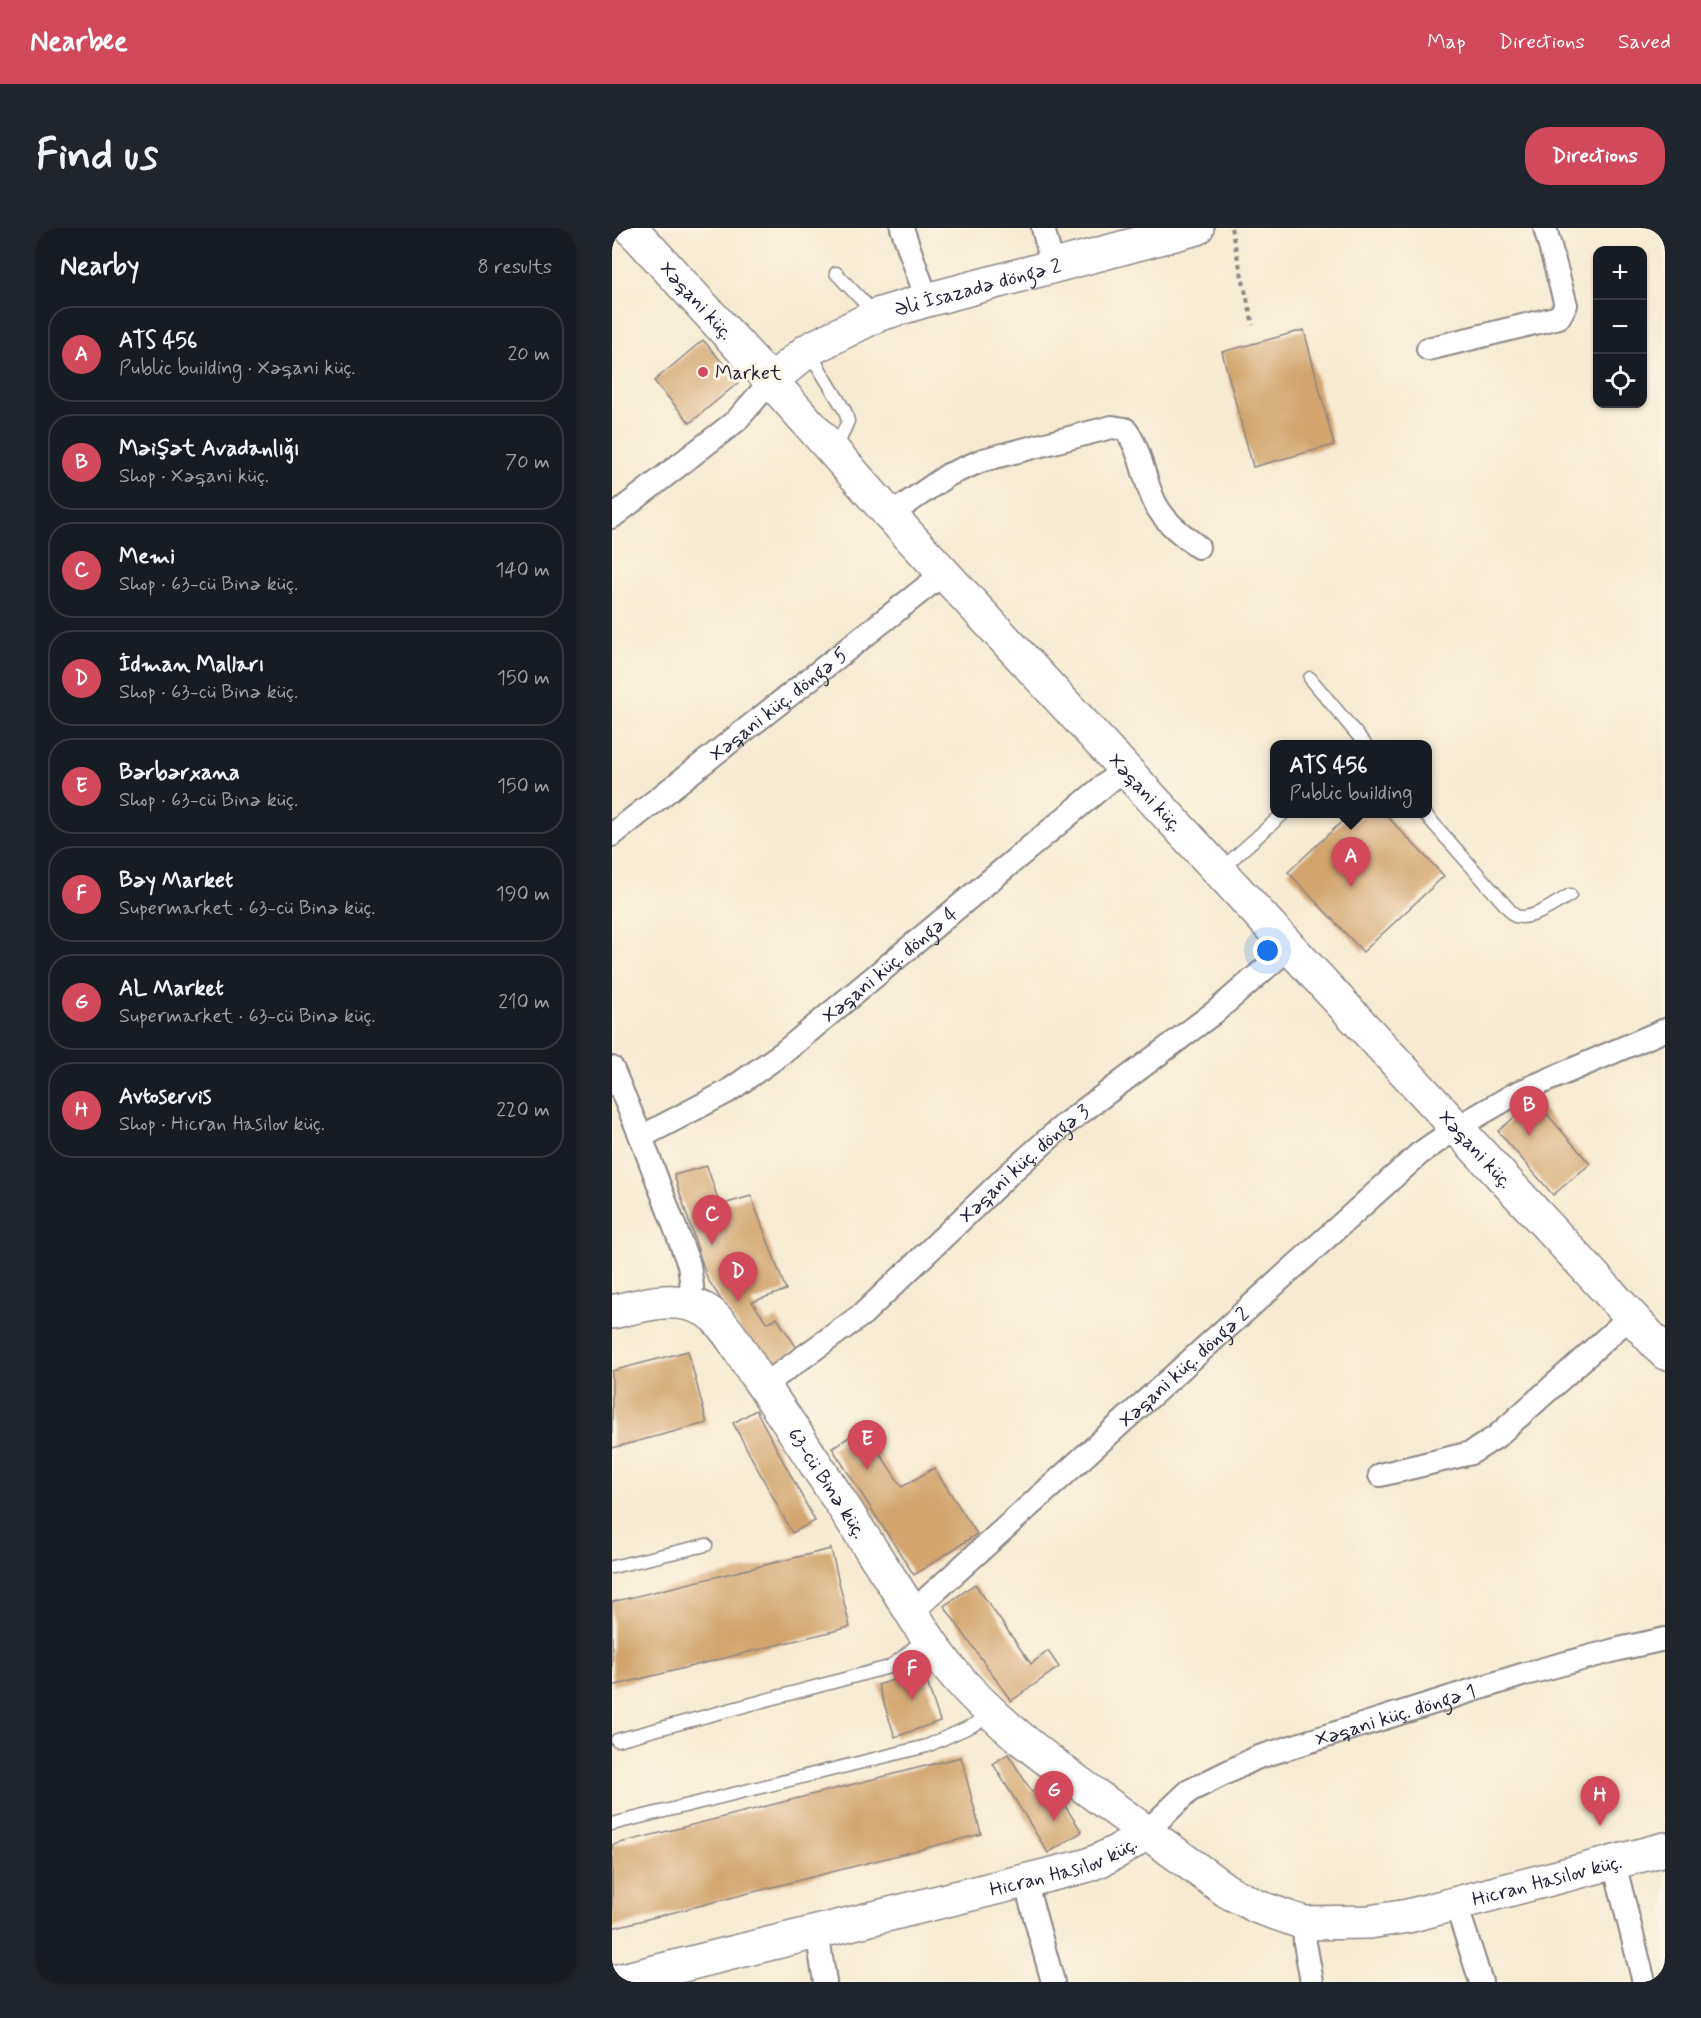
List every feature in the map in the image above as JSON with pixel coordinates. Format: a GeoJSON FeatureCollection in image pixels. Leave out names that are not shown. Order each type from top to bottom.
{"type":"FeatureCollection","features":[{"type":"Feature","properties":{"kind":"street","name":"Xəqani küç."},"geometry":{"type":"LineString","coordinates":[[631,228],[890,515],[1458,1126],[1665,1353]]}},
{"type":"Feature","properties":{"kind":"street"},"geometry":{"type":"LineString","coordinates":[[902,228],[927,300]]}},
{"type":"Feature","properties":{"kind":"street"},"geometry":{"type":"LineString","coordinates":[[1043,228],[1053,267]]}},
{"type":"Feature","properties":{"kind":"street","name":"Əli İsazadə döngə 2"},"geometry":{"type":"LineString","coordinates":[[771,381],[808,350],[877,315],[1197,228]]}},
{"type":"Feature","properties":{"kind":"street"},"geometry":{"type":"LineString","coordinates":[[1428,349],[1559,317],[1566,305],[1545,228]]}},
{"type":"Feature","properties":{"kind":"street"},"geometry":{"type":"LineString","coordinates":[[612,517],[736,421],[771,381]]}},
{"type":"Feature","properties":{"kind":"street"},"geometry":{"type":"LineString","coordinates":[[890,515],[948,475],[983,460],[1112,427],[1125,429],[1135,442],[1155,503],[1168,523],[1198,548]]}},
{"type":"Feature","properties":{"kind":"street","name":"Xəqani küç. döngə 5"},"geometry":{"type":"LineString","coordinates":[[612,835],[944,573]]}},
{"type":"Feature","properties":{"kind":"street","name":"Xəqani küç. döngə 4"},"geometry":{"type":"LineString","coordinates":[[641,1137],[727,1092],[784,1052],[1125,768]]}},
{"type":"Feature","properties":{"kind":"street","name":"Xəqani küç. döngə 3"},"geometry":{"type":"LineString","coordinates":[[763,1386],[863,1314],[1011,1172],[1064,1125],[1215,1012],[1290,946]]}},
{"type":"Feature","properties":{"kind":"street","name":"Xəqani küç. döngə 2"},"geometry":{"type":"LineString","coordinates":[[920,1624],[1419,1154],[1458,1126],[1515,1094],[1665,1030]]}},
{"type":"Feature","properties":{"kind":"street"},"geometry":{"type":"LineString","coordinates":[[612,1068],[641,1137],[689,1265],[692,1287],[689,1304],[669,1301],[612,1312]]}},
{"type":"Feature","properties":{"kind":"street","name":"63-cü Binə küç."},"geometry":{"type":"LineString","coordinates":[[689,1304],[706,1310],[718,1320],[950,1669],[994,1716],[1146,1832]]}},
{"type":"Feature","properties":{"kind":"street"},"geometry":{"type":"LineString","coordinates":[[1380,1475],[1471,1453],[1496,1437],[1631,1316]]}},
{"type":"Feature","properties":{"kind":"street","name":"Xəqani küç. döngə 1"},"geometry":{"type":"LineString","coordinates":[[1146,1832],[1189,1791],[1256,1758],[1525,1674],[1619,1648],[1665,1639]]}},
{"type":"Feature","properties":{"kind":"street","name":"Hicran Hasilov küç."},"geometry":{"type":"LineString","coordinates":[[614,1982],[1102,1860],[1124,1849],[1146,1832],[1227,1891],[1258,1907],[1304,1923],[1369,1922],[1408,1916],[1665,1850]]}},
{"type":"Feature","properties":{"kind":"street"},"geometry":{"type":"LineString","coordinates":[[1614,1863],[1644,1982]]}},
{"type":"Feature","properties":{"kind":"street"},"geometry":{"type":"LineString","coordinates":[[1025,1881],[1053,1982]]}},
{"type":"Feature","properties":{"kind":"street"},"geometry":{"type":"LineString","coordinates":[[1456,1904],[1481,1982]]}},
{"type":"Feature","properties":{"kind":"street"},"geometry":{"type":"LineString","coordinates":[[1304,1923],[1312,1982]]}},
{"type":"Feature","properties":{"kind":"street"},"geometry":{"type":"LineString","coordinates":[[817,1932],[825,1982]]}},
{"type":"Feature","properties":{"kind":"lane"},"geometry":{"type":"LineString","coordinates":[[836,273],[877,315]]}},
{"type":"Feature","properties":{"kind":"lane"},"geometry":{"type":"LineString","coordinates":[[808,350],[848,421],[834,453]]}},
{"type":"Feature","properties":{"kind":"lane"},"geometry":{"type":"LineString","coordinates":[[1310,678],[1360,740]]}},
{"type":"Feature","properties":{"kind":"lane"},"geometry":{"type":"LineString","coordinates":[[1219,871],[1277,818]]}},
{"type":"Feature","properties":{"kind":"lane"},"geometry":{"type":"LineString","coordinates":[[1429,818],[1515,916],[1523,918],[1539,912],[1570,895]]}},
{"type":"Feature","properties":{"kind":"lane"},"geometry":{"type":"LineString","coordinates":[[612,1567],[706,1545]]}},
{"type":"Feature","properties":{"kind":"lane"},"geometry":{"type":"LineString","coordinates":[[617,1740],[889,1667],[903,1657],[920,1624]]}},
{"type":"Feature","properties":{"kind":"lane"},"geometry":{"type":"LineString","coordinates":[[612,1824],[927,1746],[994,1716]]}},
{"type":"Feature","properties":{"kind":"path"},"geometry":{"type":"LineString","coordinates":[[1231,228],[1253,325]]}},
{"type":"Feature","properties":{"kind":"building"},"geometry":{"type":"Polygon","coordinates":[[[1304,330],[1334,445],[1253,467],[1222,352],[1304,330]]]}},
{"type":"Feature","properties":{"kind":"building"},"geometry":{"type":"Polygon","coordinates":[[[703,340],[739,382],[690,423],[654,381],[703,340]]]}},
{"type":"Feature","properties":{"kind":"building"},"geometry":{"type":"Polygon","coordinates":[[[1346,818],[1389,818],[1444,876],[1363,952],[1288,872],[1346,818]]]}},
{"type":"Feature","properties":{"kind":"building"},"geometry":{"type":"Polygon","coordinates":[[[1535,1100],[1590,1164],[1553,1195],[1498,1131],[1535,1100]]]}},
{"type":"Feature","properties":{"kind":"building"},"geometry":{"type":"Polygon","coordinates":[[[707,1166],[720,1205],[751,1196],[786,1290],[752,1302],[767,1323],[777,1318],[797,1348],[767,1371],[707,1278],[674,1175],[707,1166]]]}},
{"type":"Feature","properties":{"kind":"building"},"geometry":{"type":"Polygon","coordinates":[[[688,1351],[707,1423],[612,1448],[612,1371],[688,1351]]]}},
{"type":"Feature","properties":{"kind":"building"},"geometry":{"type":"Polygon","coordinates":[[[756,1410],[815,1521],[792,1533],[733,1423],[756,1410]]]}},
{"type":"Feature","properties":{"kind":"building"},"geometry":{"type":"Polygon","coordinates":[[[863,1428],[902,1487],[934,1468],[977,1534],[914,1575],[832,1448],[863,1428]]]}},
{"type":"Feature","properties":{"kind":"building"},"geometry":{"type":"Polygon","coordinates":[[[831,1549],[850,1627],[612,1686],[612,1602],[831,1549]]]}},
{"type":"Feature","properties":{"kind":"building"},"geometry":{"type":"Polygon","coordinates":[[[975,1584],[1031,1664],[1048,1651],[1059,1667],[1011,1701],[944,1606],[975,1584]]]}},
{"type":"Feature","properties":{"kind":"building"},"geometry":{"type":"Polygon","coordinates":[[[923,1670],[940,1721],[895,1737],[878,1685],[923,1670]]]}},
{"type":"Feature","properties":{"kind":"building"},"geometry":{"type":"Polygon","coordinates":[[[1008,1754],[1032,1792],[1049,1781],[1082,1832],[1048,1853],[993,1764],[1008,1754]]]}},
{"type":"Feature","properties":{"kind":"building"},"geometry":{"type":"Polygon","coordinates":[[[961,1757],[981,1834],[612,1928],[612,1845],[961,1757]]]}},
{"type":"Feature","properties":{"kind":"place","name":"Market"},"geometry":{"type":"Point","coordinates":[703,372]}},
{"type":"Feature","properties":{"kind":"place","name":"ATS 456"},"geometry":{"type":"Point","coordinates":[1351,887]}},
{"type":"Feature","properties":{"kind":"place","name":"Məişət Avadanlığı"},"geometry":{"type":"Point","coordinates":[1529,1136]}},
{"type":"Feature","properties":{"kind":"place","name":"Memi"},"geometry":{"type":"Point","coordinates":[712,1245]}},
{"type":"Feature","properties":{"kind":"place","name":"İdman Malları"},"geometry":{"type":"Point","coordinates":[738,1302]}},
{"type":"Feature","properties":{"kind":"place","name":"Bərbərxana"},"geometry":{"type":"Point","coordinates":[867,1470]}},
{"type":"Feature","properties":{"kind":"place","name":"Bəy Market"},"geometry":{"type":"Point","coordinates":[912,1700]}},
{"type":"Feature","properties":{"kind":"place","name":"AL Market"},"geometry":{"type":"Point","coordinates":[1054,1821]}},
{"type":"Feature","properties":{"kind":"place","name":"Avtoservis"},"geometry":{"type":"Point","coordinates":[1600,1826]}}]}
